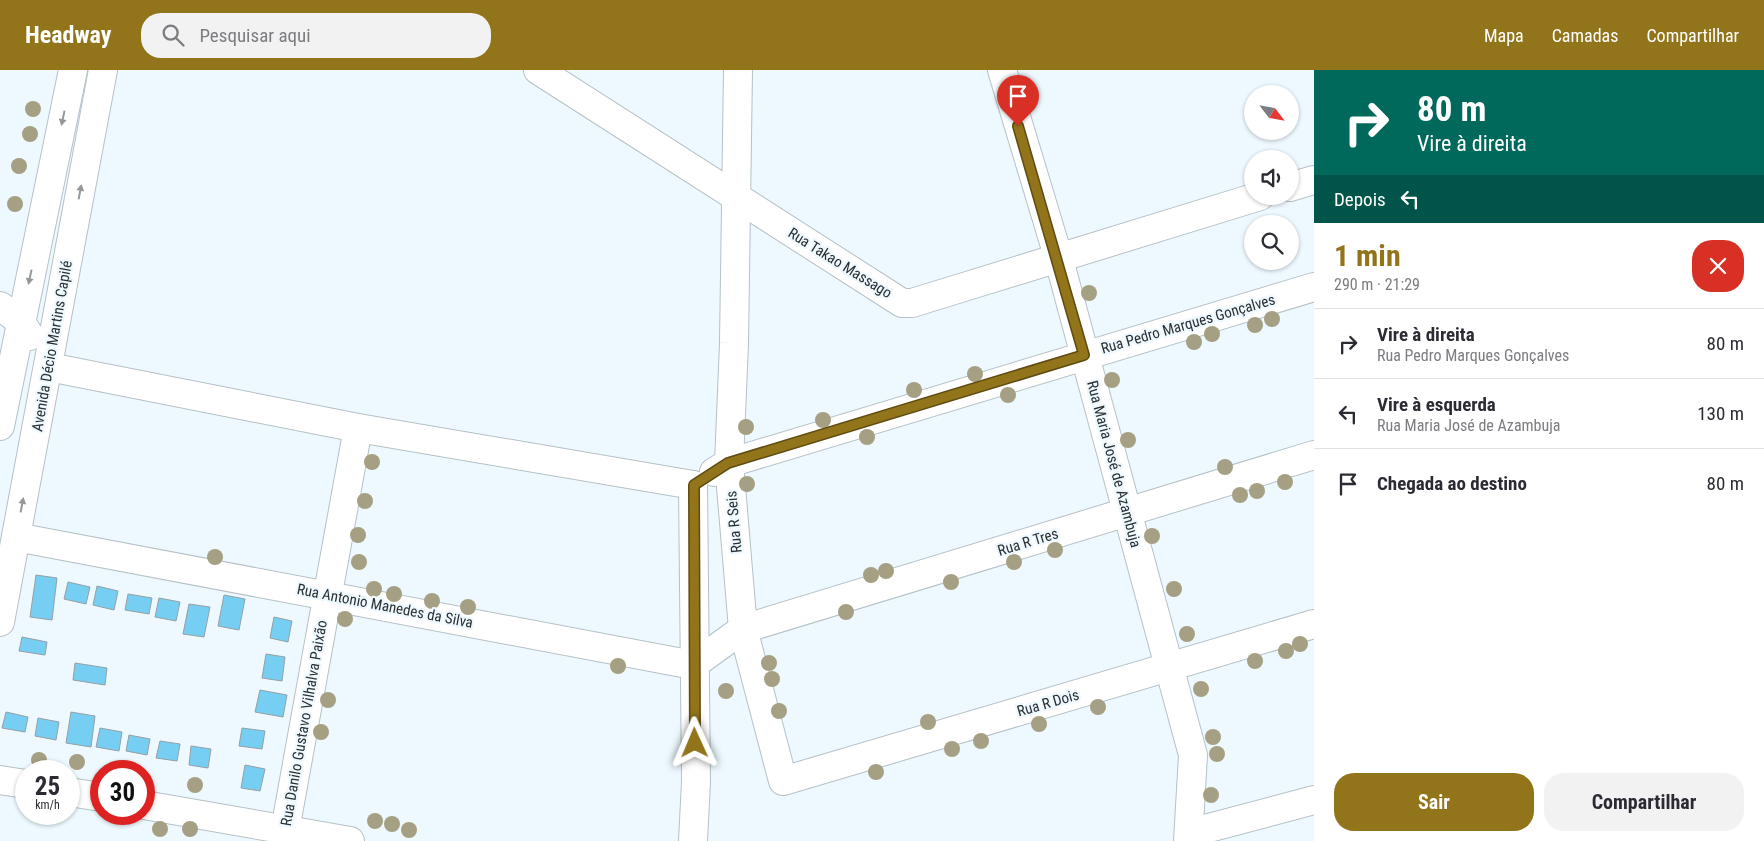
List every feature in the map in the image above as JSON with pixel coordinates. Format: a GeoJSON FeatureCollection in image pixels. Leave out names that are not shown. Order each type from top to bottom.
{"type":"FeatureCollection","features":[{"type":"Feature","properties":{"kind":"street"},"geometry":{"type":"LineString","coordinates":[[0,426],[11,314],[73,70]]}},
{"type":"Feature","properties":{"kind":"street","name":"Avenida Décio Martins Capilé"},"geometry":{"type":"LineString","coordinates":[[0,622],[103,70]]}},
{"type":"Feature","properties":{"kind":"street","name":"Rua Takao Massago"},"geometry":{"type":"LineString","coordinates":[[538,70],[902,303],[912,303],[1058,256],[1244,201]]}},
{"type":"Feature","properties":{"kind":"street","name":"Rua R Seis"},"geometry":{"type":"LineString","coordinates":[[738,70],[734,343],[728,463],[743,629],[783,781]]}},
{"type":"Feature","properties":{"kind":"street","name":"Rua Maria José de Azambuja"},"geometry":{"type":"LineString","coordinates":[[1002,70],[1058,256],[1193,755],[1189,837]]}},
{"type":"Feature","properties":{"kind":"street"},"geometry":{"type":"LineString","coordinates":[[1299,184],[1314,180]]}},
{"type":"Feature","properties":{"kind":"street","name":"Rua Pedro Marques Gonçalves"},"geometry":{"type":"LineString","coordinates":[[694,485],[728,463],[1314,287]]}},
{"type":"Feature","properties":{"kind":"street"},"geometry":{"type":"LineString","coordinates":[[11,314],[49,367],[358,428],[694,485],[693,665],[696,782],[693,841]]}},
{"type":"Feature","properties":{"kind":"street","name":"Rua Danilo Gustavo Vilhalva Paixão"},"geometry":{"type":"LineString","coordinates":[[284,835],[358,428]]}},
{"type":"Feature","properties":{"kind":"street","name":"Rua R Tres"},"geometry":{"type":"LineString","coordinates":[[743,629],[1314,455]]}},
{"type":"Feature","properties":{"kind":"street","name":"Rua Antonio Manedes da Silva"},"geometry":{"type":"LineString","coordinates":[[16,537],[693,665]]}},
{"type":"Feature","properties":{"kind":"street","name":"Rua R Dois"},"geometry":{"type":"LineString","coordinates":[[783,781],[1314,624]]}},
{"type":"Feature","properties":{"kind":"street"},"geometry":{"type":"LineString","coordinates":[[693,665],[743,629]]}},
{"type":"Feature","properties":{"kind":"street"},"geometry":{"type":"LineString","coordinates":[[0,780],[15,782]]}},
{"type":"Feature","properties":{"kind":"street"},"geometry":{"type":"LineString","coordinates":[[1189,837],[1314,800]]}},
{"type":"Feature","properties":{"kind":"street"},"geometry":{"type":"LineString","coordinates":[[155,807],[284,835],[350,841]]}},
{"type":"Feature","properties":{"kind":"building"},"geometry":{"type":"Polygon","coordinates":[[[36,575],[57,578],[52,620],[30,617],[36,575]]]}},
{"type":"Feature","properties":{"kind":"building"},"geometry":{"type":"Polygon","coordinates":[[[68,582],[90,587],[86,604],[64,599],[68,582]]]}},
{"type":"Feature","properties":{"kind":"building"},"geometry":{"type":"Polygon","coordinates":[[[97,586],[118,591],[114,610],[93,605],[97,586]]]}},
{"type":"Feature","properties":{"kind":"building"},"geometry":{"type":"Polygon","coordinates":[[[128,594],[152,598],[149,614],[125,610],[128,594]]]}},
{"type":"Feature","properties":{"kind":"building"},"geometry":{"type":"Polygon","coordinates":[[[224,595],[245,599],[239,630],[218,626],[224,595]]]}},
{"type":"Feature","properties":{"kind":"building"},"geometry":{"type":"Polygon","coordinates":[[[159,598],[180,602],[176,621],[155,617],[159,598]]]}},
{"type":"Feature","properties":{"kind":"building"},"geometry":{"type":"Polygon","coordinates":[[[189,604],[210,607],[204,637],[183,634],[189,604]]]}},
{"type":"Feature","properties":{"kind":"building"},"geometry":{"type":"Polygon","coordinates":[[[274,617],[292,621],[288,642],[270,638],[274,617]]]}},
{"type":"Feature","properties":{"kind":"building"},"geometry":{"type":"Polygon","coordinates":[[[22,637],[47,642],[45,655],[19,651],[22,637]]]}},
{"type":"Feature","properties":{"kind":"building"},"geometry":{"type":"Polygon","coordinates":[[[266,654],[285,657],[282,681],[262,678],[266,654]]]}},
{"type":"Feature","properties":{"kind":"building"},"geometry":{"type":"Polygon","coordinates":[[[75,663],[107,668],[105,685],[73,680],[75,663]]]}},
{"type":"Feature","properties":{"kind":"building"},"geometry":{"type":"Polygon","coordinates":[[[260,690],[287,695],[283,717],[255,712],[260,690]]]}},
{"type":"Feature","properties":{"kind":"building"},"geometry":{"type":"Polygon","coordinates":[[[6,712],[28,717],[25,732],[2,728],[6,712]]]}},
{"type":"Feature","properties":{"kind":"building"},"geometry":{"type":"Polygon","coordinates":[[[71,712],[95,716],[91,747],[66,743],[71,712]]]}},
{"type":"Feature","properties":{"kind":"building"},"geometry":{"type":"Polygon","coordinates":[[[38,718],[59,722],[56,740],[35,736],[38,718]]]}},
{"type":"Feature","properties":{"kind":"building"},"geometry":{"type":"Polygon","coordinates":[[[100,728],[122,732],[119,751],[96,747],[100,728]]]}},
{"type":"Feature","properties":{"kind":"building"},"geometry":{"type":"Polygon","coordinates":[[[242,728],[265,731],[262,749],[239,746],[242,728]]]}},
{"type":"Feature","properties":{"kind":"building"},"geometry":{"type":"Polygon","coordinates":[[[129,735],[150,739],[147,755],[126,751],[129,735]]]}},
{"type":"Feature","properties":{"kind":"building"},"geometry":{"type":"Polygon","coordinates":[[[160,741],[180,744],[177,761],[156,758],[160,741]]]}},
{"type":"Feature","properties":{"kind":"building"},"geometry":{"type":"Polygon","coordinates":[[[191,746],[211,749],[208,768],[189,765],[191,746]]]}},
{"type":"Feature","properties":{"kind":"building"},"geometry":{"type":"Polygon","coordinates":[[[245,765],[265,769],[260,791],[241,788],[245,765]]]}},
{"type":"Feature","properties":{"kind":"route"},"geometry":{"type":"LineString","coordinates":[[695,743],[693,665],[694,485],[728,463],[1084,355],[1058,256],[1018,126]]}}]}
